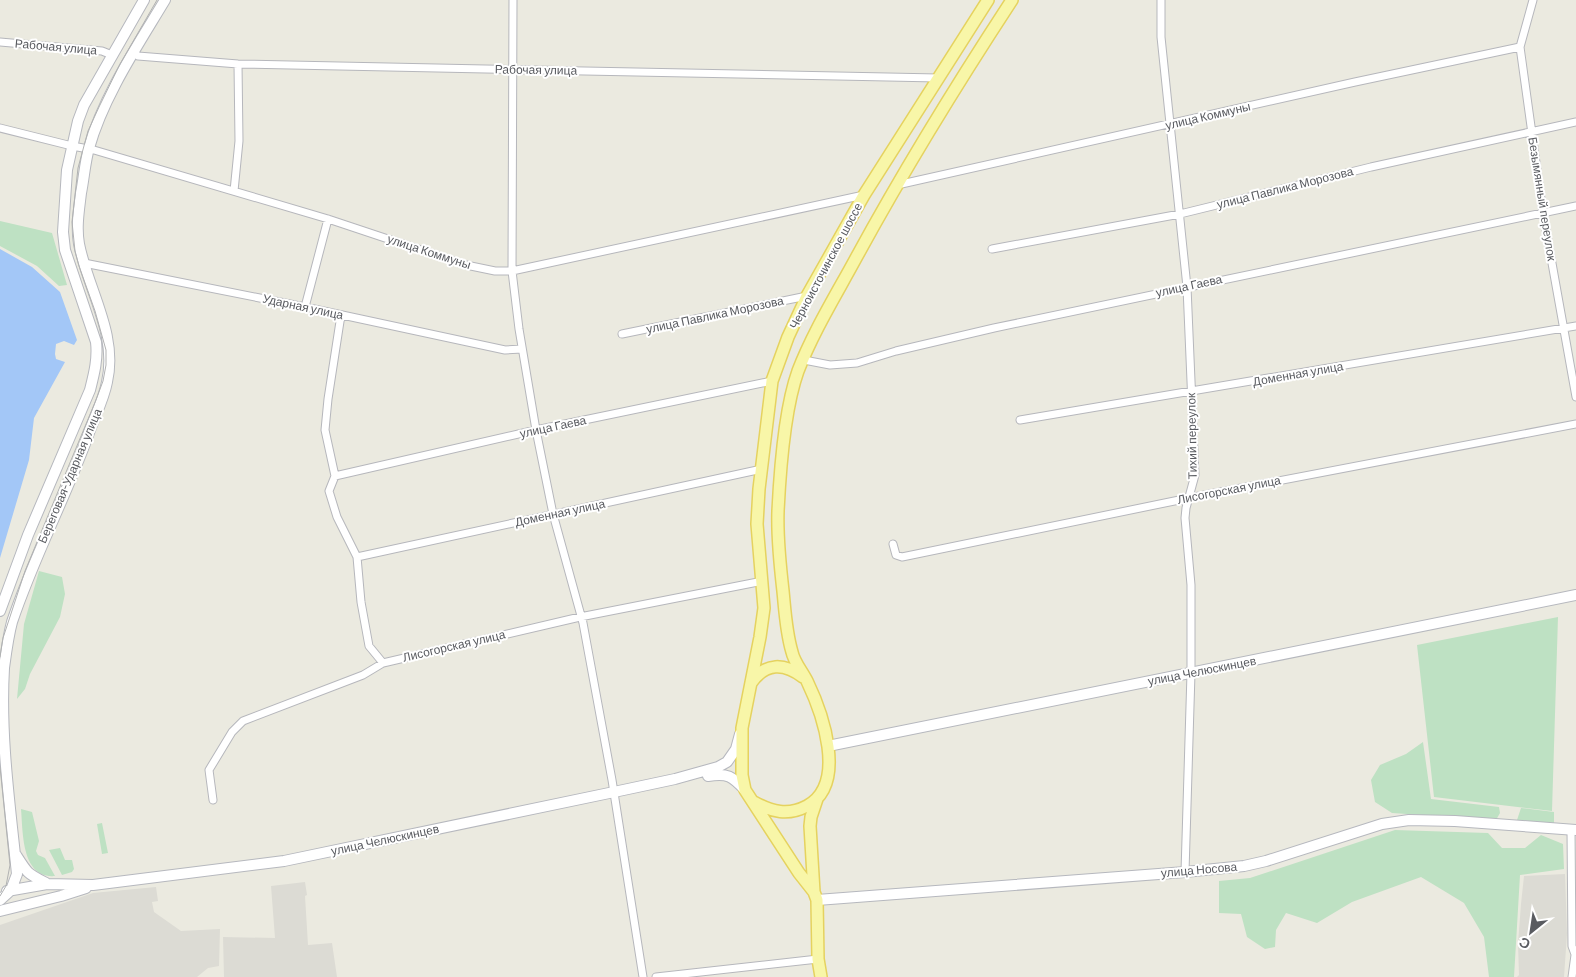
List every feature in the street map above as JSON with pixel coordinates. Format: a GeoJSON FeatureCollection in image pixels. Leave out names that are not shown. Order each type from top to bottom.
{"type":"FeatureCollection","features":[{"type":"Feature","properties":{"kind":"main road","name":"Береговая-Ударная улица"},"geometry":{"type":"LineString","coordinates":[[0,611],[32,525],[90,390],[96,364],[96,342],[65,250],[63,232],[67,170],[84,106],[144,0]]}},
{"type":"Feature","properties":{"kind":"main road","name":"Береговая-Ударная улица"},"geometry":{"type":"LineString","coordinates":[[11,890],[17,874],[4,754],[1,703],[8,639],[26,584],[50,523],[79,461],[107,384],[110,368],[108,342],[79,244],[78,225],[89,149],[96,126],[107,102],[165,0]]}},
{"type":"Feature","properties":{"kind":"main road","name":"Черноисточинское шоссе"},"geometry":{"type":"LineString","coordinates":[[806,680],[792,654],[788,632],[778,526],[781,468],[786,426],[794,386],[823,318],[938,78],[988,0]]}},
{"type":"Feature","properties":{"kind":"main road","name":"Черноисточинское шоссе"},"geometry":{"type":"LineString","coordinates":[[750,684],[764,608],[757,524],[759,488],[772,381],[788,338],[807,296],[864,195],[885,188],[1012,0]]}},
{"type":"Feature","properties":{"kind":"main road","name":"улица Челюскинцев"},"geometry":{"type":"LineString","coordinates":[[828,746],[1576,595]]}},
{"type":"Feature","properties":{"kind":"main road"},"geometry":{"type":"LineString","coordinates":[[816,896],[745,790],[742,776],[742,728],[750,684],[757,675],[776,667],[784,666],[793,669],[806,680],[816,701],[828,746],[828,776],[825,787],[817,799],[810,826],[816,896],[818,959],[821,977]]}},
{"type":"Feature","properties":{"kind":"main road","name":"улица Челюскинцев"},"geometry":{"type":"LineString","coordinates":[[0,892],[47,884],[93,885],[284,861],[675,779],[718,767],[727,762],[736,749],[742,728]]}},
{"type":"Feature","properties":{"kind":"main road","name":"улица Челюскинцев"},"geometry":{"type":"LineString","coordinates":[[675,779],[720,774],[732,777],[745,790]]}},
{"type":"Feature","properties":{"kind":"main road"},"geometry":{"type":"LineString","coordinates":[[753,801],[768,809],[785,812],[801,808],[817,799]]}},
{"type":"Feature","properties":{"kind":"main road","name":"улица Носова"},"geometry":{"type":"LineString","coordinates":[[816,896],[1185,872],[1244,866],[1394,822],[1455,821],[1573,830]]}},
{"type":"Feature","properties":{"kind":"main road","name":"Береговая-Ударная улица"},"geometry":{"type":"LineString","coordinates":[[14,851],[27,872],[35,879],[47,884]]}},
{"type":"Feature","properties":{"kind":"main road","name":"улица Челюскинцев"},"geometry":{"type":"LineString","coordinates":[[0,911],[61,896],[93,885]]}},
{"type":"Feature","properties":{"kind":"main road"},"geometry":{"type":"LineString","coordinates":[[0,900],[11,890]]}},
{"type":"Feature","properties":{"kind":"street"},"geometry":{"type":"LineString","coordinates":[[513,0],[512,271],[522,348],[553,514],[583,623],[614,792],[643,977]]}},
{"type":"Feature","properties":{"kind":"street","name":"Тихий переулок"},"geometry":{"type":"LineString","coordinates":[[1162,0],[1161,38],[1187,287],[1195,476],[1186,518],[1191,585],[1191,673],[1185,872]]}},
{"type":"Feature","properties":{"kind":"street","name":"Безымянный переулок"},"geometry":{"type":"LineString","coordinates":[[1533,0],[1520,47],[1543,213],[1576,397]]}},
{"type":"Feature","properties":{"kind":"street","name":"Рабочая улица"},"geometry":{"type":"LineString","coordinates":[[0,42],[102,51],[112,55]]}},
{"type":"Feature","properties":{"kind":"street","name":"улица Коммуны"},"geometry":{"type":"LineString","coordinates":[[885,188],[1355,82],[1520,47]]}},
{"type":"Feature","properties":{"kind":"street","name":"Рабочая улица"},"geometry":{"type":"LineString","coordinates":[[134,52],[138,56],[238,64],[938,78]]}},
{"type":"Feature","properties":{"kind":"street"},"geometry":{"type":"LineString","coordinates":[[234,191],[239,141],[238,64]]}},
{"type":"Feature","properties":{"kind":"street","name":"улица Павлика Морозова"},"geometry":{"type":"LineString","coordinates":[[992,249],[1180,214],[1371,167],[1576,122]]}},
{"type":"Feature","properties":{"kind":"street","name":"улица Коммуны"},"geometry":{"type":"LineString","coordinates":[[0,128],[89,149],[328,219],[466,265],[495,271],[512,271],[864,195]]}},
{"type":"Feature","properties":{"kind":"street","name":"улица Гаева"},"geometry":{"type":"LineString","coordinates":[[804,360],[830,365],[857,363],[923,344],[1576,206]]}},
{"type":"Feature","properties":{"kind":"street"},"geometry":{"type":"LineString","coordinates":[[305,306],[328,219]]}},
{"type":"Feature","properties":{"kind":"street","name":"Ударная улица"},"geometry":{"type":"LineString","coordinates":[[84,263],[305,306],[504,350],[522,348]]}},
{"type":"Feature","properties":{"kind":"street","name":"улица Павлика Морозова"},"geometry":{"type":"LineString","coordinates":[[622,334],[807,296]]}},
{"type":"Feature","properties":{"kind":"street"},"geometry":{"type":"LineString","coordinates":[[341,315],[325,430],[336,476],[329,491],[338,517],[357,557],[361,602],[369,646],[383,662]]}},
{"type":"Feature","properties":{"kind":"street","name":"Доменная улица"},"geometry":{"type":"LineString","coordinates":[[1020,420],[1576,326]]}},
{"type":"Feature","properties":{"kind":"street","name":"улица Гаева"},"geometry":{"type":"LineString","coordinates":[[336,476],[536,430],[772,381]]}},
{"type":"Feature","properties":{"kind":"street","name":"Лисогорская улица"},"geometry":{"type":"LineString","coordinates":[[893,544],[896,555],[902,557],[1189,498],[1576,424]]}},
{"type":"Feature","properties":{"kind":"street","name":"Доменная улица"},"geometry":{"type":"LineString","coordinates":[[357,557],[762,470]]}},
{"type":"Feature","properties":{"kind":"street","name":"Лисогорская улица"},"geometry":{"type":"LineString","coordinates":[[213,800],[209,770],[232,732],[243,721],[363,675],[383,662],[580,617],[763,580]]}},
{"type":"Feature","properties":{"kind":"street"},"geometry":{"type":"LineString","coordinates":[[1572,977],[1575,956],[1572,946],[1573,830]]}},
{"type":"Feature","properties":{"kind":"street"},"geometry":{"type":"LineString","coordinates":[[656,977],[818,959]]}},
{"type":"Feature","properties":{"kind":"shaded area"},"geometry":{"type":"Polygon","coordinates":[[[1565,874],[1567,934],[1564,977],[1517,977],[1519,975],[1518,944],[1524,876],[1565,874]]]}},
{"type":"Feature","properties":{"kind":"shaded area"},"geometry":{"type":"Polygon","coordinates":[[[305,882],[308,945],[332,943],[337,977],[224,977],[223,937],[275,938],[271,886],[305,882]]]}},
{"type":"Feature","properties":{"kind":"shaded area"},"geometry":{"type":"Polygon","coordinates":[[[156,887],[158,901],[152,902],[154,912],[181,931],[220,929],[219,966],[208,968],[197,977],[0,977],[0,925],[93,893],[156,887]]]}},
{"type":"Feature","properties":{"kind":"green space"},"geometry":{"type":"Polygon","coordinates":[[[0,221],[52,233],[67,285],[59,286],[37,266],[0,246],[0,221]]]}},
{"type":"Feature","properties":{"kind":"green space"},"geometry":{"type":"Polygon","coordinates":[[[39,571],[62,577],[65,594],[60,617],[30,674],[25,689],[17,699],[24,624],[39,571]]]}},
{"type":"Feature","properties":{"kind":"green space"},"geometry":{"type":"Polygon","coordinates":[[[1558,617],[1552,811],[1434,797],[1417,645],[1558,617]]]}},
{"type":"Feature","properties":{"kind":"green space"},"geometry":{"type":"Polygon","coordinates":[[[1423,742],[1431,799],[1499,807],[1500,813],[1496,820],[1392,813],[1375,802],[1371,780],[1380,765],[1406,754],[1423,742]]]}},
{"type":"Feature","properties":{"kind":"green space"},"geometry":{"type":"Polygon","coordinates":[[[1521,808],[1554,812],[1554,823],[1517,820],[1521,808]]]}},
{"type":"Feature","properties":{"kind":"green space"},"geometry":{"type":"Polygon","coordinates":[[[21,809],[32,812],[39,841],[36,851],[38,855],[45,858],[55,876],[44,875],[36,870],[30,862],[24,841],[21,809]]]}},
{"type":"Feature","properties":{"kind":"green space"},"geometry":{"type":"Polygon","coordinates":[[[102,823],[108,853],[102,854],[97,824],[102,823]]]}},
{"type":"Feature","properties":{"kind":"green space"},"geometry":{"type":"Polygon","coordinates":[[[1395,830],[1488,833],[1502,848],[1525,848],[1541,835],[1563,844],[1564,869],[1520,875],[1514,977],[1489,977],[1484,937],[1464,903],[1421,877],[1352,902],[1317,923],[1286,913],[1276,930],[1275,947],[1265,949],[1247,937],[1241,914],[1219,913],[1219,881],[1250,878],[1395,830]]]}},
{"type":"Feature","properties":{"kind":"green space"},"geometry":{"type":"Polygon","coordinates":[[[60,848],[65,860],[72,860],[74,869],[72,872],[62,875],[49,850],[60,848]]]}},
{"type":"Feature","properties":{"kind":"water"},"geometry":{"type":"Polygon","coordinates":[[[0,249],[32,267],[60,292],[77,340],[74,345],[64,341],[56,344],[56,359],[65,362],[34,418],[29,460],[0,558],[0,249]]]}},
{"type":"Feature","properties":{"kind":"tram line"},"geometry":{"type":"LineString","coordinates":[[0,657],[3,638],[25,571],[96,400],[103,381],[106,365],[106,350],[75,251],[72,222],[78,168],[88,131],[99,107],[120,64],[157,0]]}},
{"type":"Feature","properties":{"kind":"tram line"},"geometry":{"type":"LineString","coordinates":[[0,767],[10,865],[6,886],[0,896]]}}]}
